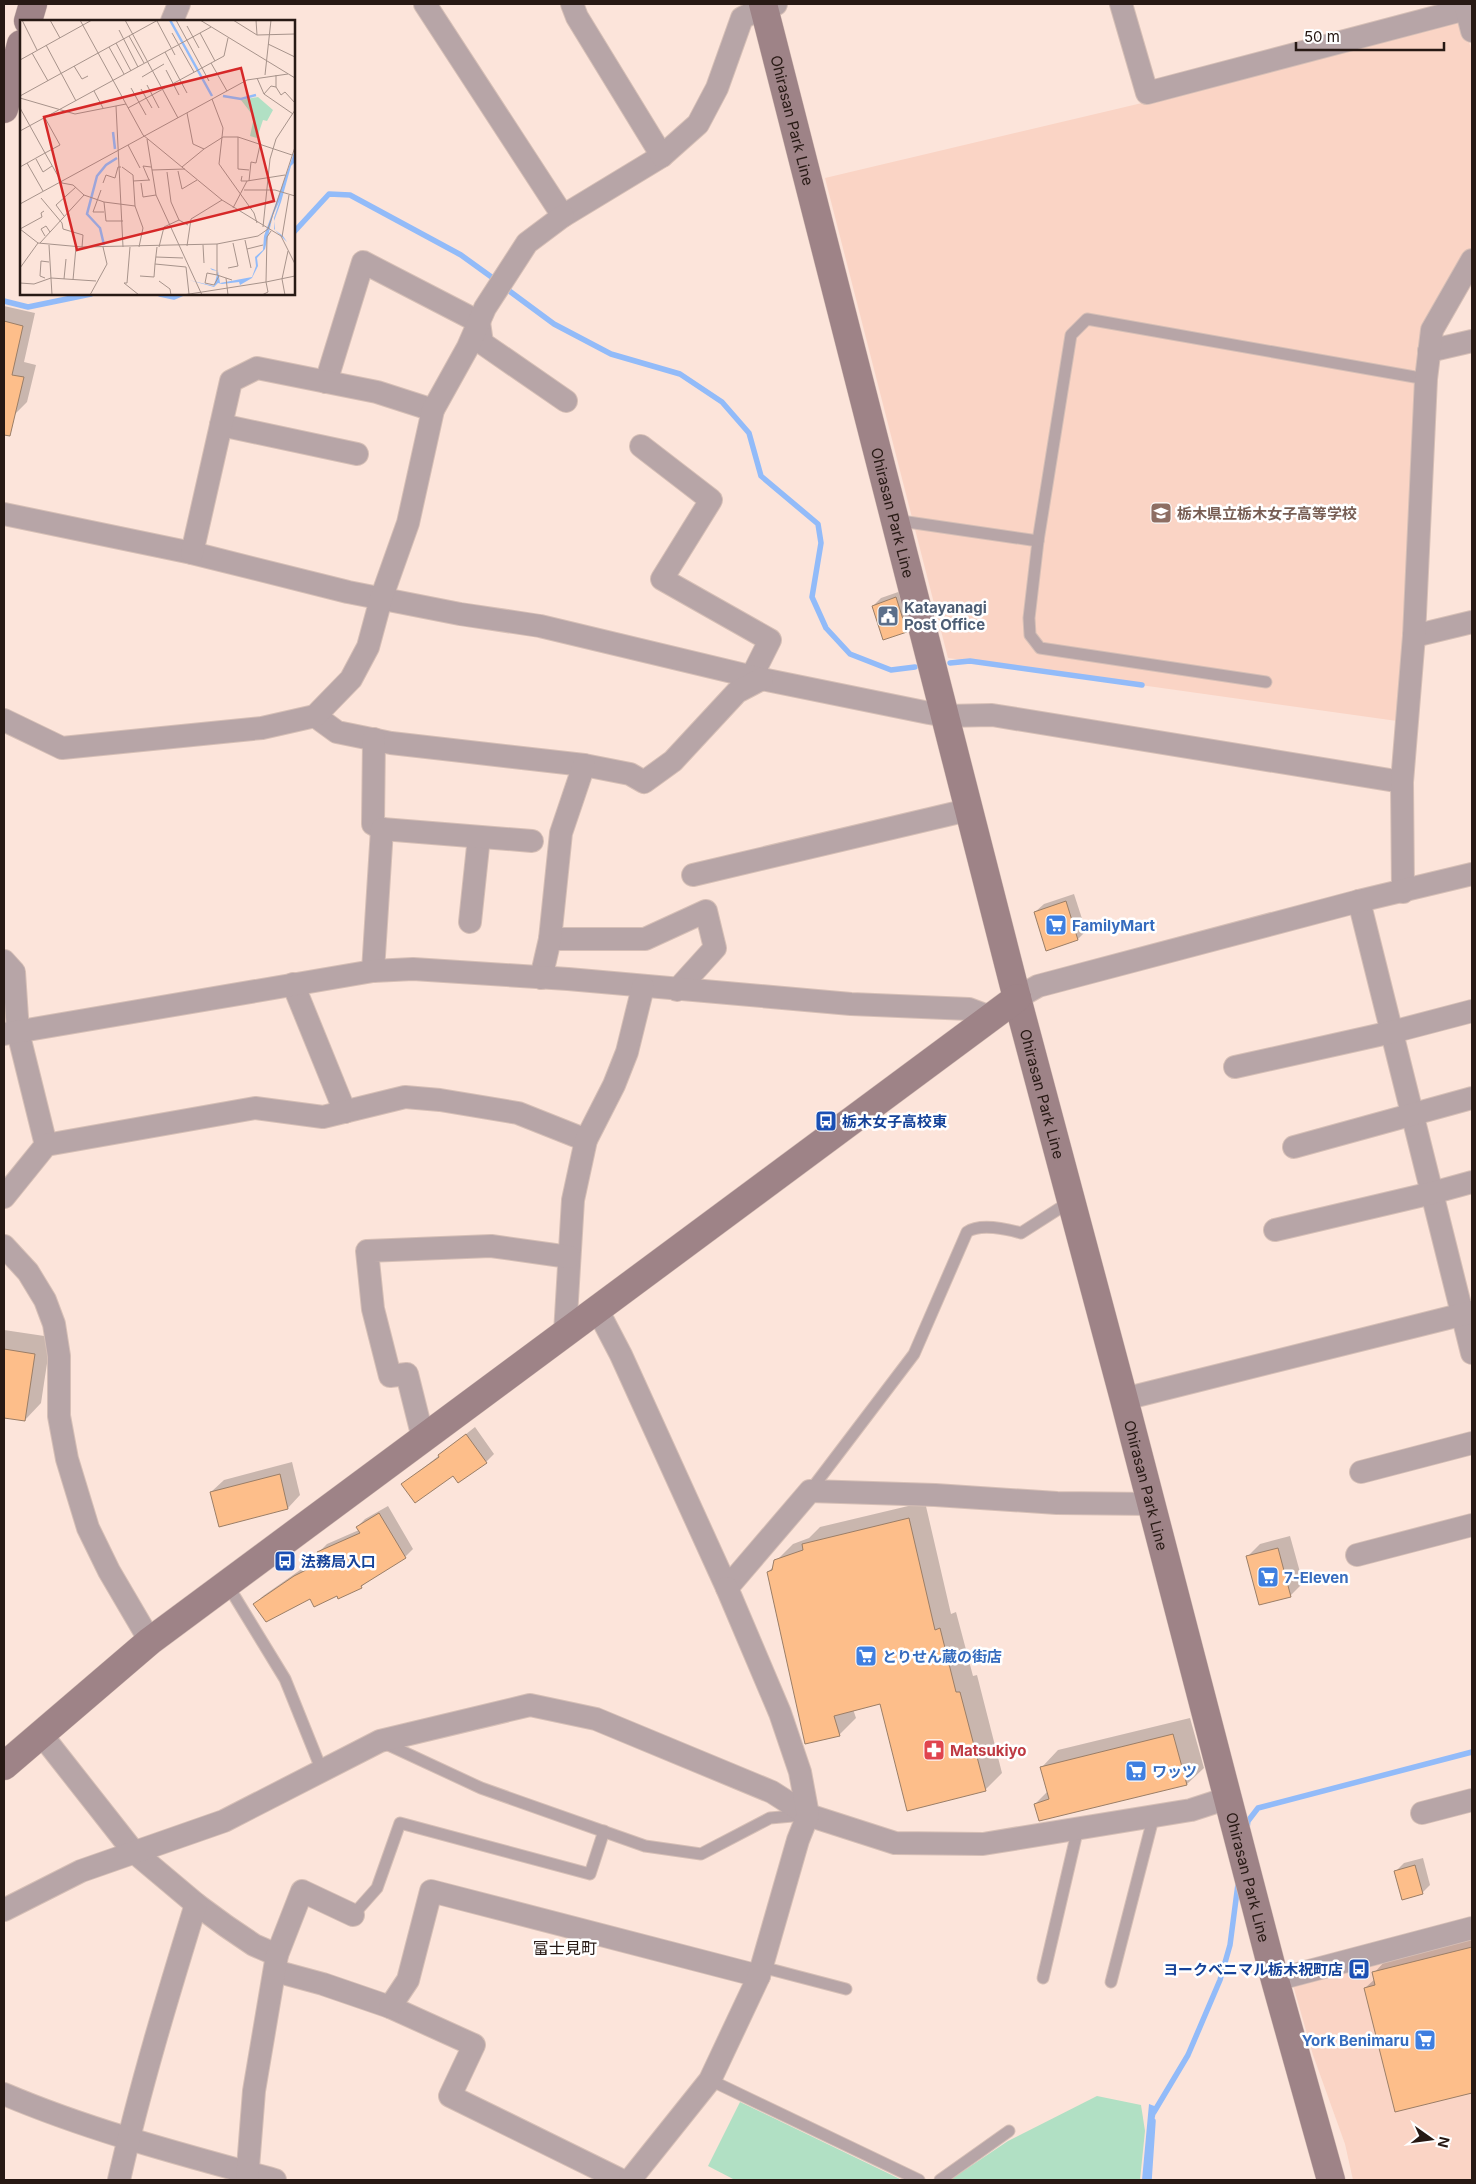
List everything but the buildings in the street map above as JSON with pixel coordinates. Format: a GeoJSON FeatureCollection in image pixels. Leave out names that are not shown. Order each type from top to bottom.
{"type":"FeatureCollection","features":[{"type":"Feature","properties":{"kind":"main road"},"geometry":{"type":"LineString","coordinates":[[28,20],[33,4]]}},
{"type":"Feature","properties":{"kind":"main road","name":"Ohirasan Park Line"},"geometry":{"type":"LineString","coordinates":[[768,5],[893,520],[946,716],[968,810],[1275,1980],[1331,2180]]}},
{"type":"Feature","properties":{"kind":"main road"},"geometry":{"type":"LineString","coordinates":[[4,109],[20,53]]}},
{"type":"Feature","properties":{"kind":"main road"},"geometry":{"type":"LineString","coordinates":[[4,1766],[150,1641],[1017,998]]}},
{"type":"Feature","properties":{"kind":"street"},"geometry":{"type":"LineString","coordinates":[[172,20],[179,4]]}},
{"type":"Feature","properties":{"kind":"street"},"geometry":{"type":"LineString","coordinates":[[425,4],[563,216]]}},
{"type":"Feature","properties":{"kind":"street"},"geometry":{"type":"LineString","coordinates":[[572,4],[577,17],[662,156]]}},
{"type":"Feature","properties":{"kind":"street"},"geometry":{"type":"LineString","coordinates":[[1121,4],[1147,93],[1465,6],[1472,31]]}},
{"type":"Feature","properties":{"kind":"street"},"geometry":{"type":"LineString","coordinates":[[4,720],[62,748],[262,728],[314,716],[351,679],[368,647],[381,599],[408,523],[433,410],[468,347],[485,308],[528,244],[563,216],[662,156],[698,124],[717,88],[742,18],[768,5]]}},
{"type":"Feature","properties":{"kind":"street"},"geometry":{"type":"LineString","coordinates":[[1402,892],[1402,782],[1414,636],[1426,379],[1429,351],[1432,330],[1472,260]]}},
{"type":"Feature","properties":{"kind":"street"},"geometry":{"type":"LineString","coordinates":[[326,382],[363,262],[479,322]]}},
{"type":"Feature","properties":{"kind":"street"},"geometry":{"type":"LineString","coordinates":[[479,322],[482,343],[566,401]]}},
{"type":"Feature","properties":{"kind":"street"},"geometry":{"type":"LineString","coordinates":[[1429,351],[1472,340]]}},
{"type":"Feature","properties":{"kind":"street"},"geometry":{"type":"LineString","coordinates":[[192,552],[231,381],[257,368],[377,392],[433,410]]}},
{"type":"Feature","properties":{"kind":"street"},"geometry":{"type":"LineString","coordinates":[[221,425],[357,454]]}},
{"type":"Feature","properties":{"kind":"street"},"geometry":{"type":"LineString","coordinates":[[314,716],[337,732],[391,743],[584,765],[630,774],[644,782],[673,761],[737,692],[757,678],[770,640],[662,580],[711,500],[641,446]]}},
{"type":"Feature","properties":{"kind":"street"},"geometry":{"type":"LineString","coordinates":[[4,514],[192,552],[381,599],[540,626],[757,678],[946,716],[992,715],[1402,782]]}},
{"type":"Feature","properties":{"kind":"street"},"geometry":{"type":"LineString","coordinates":[[1414,636],[1472,622]]}},
{"type":"Feature","properties":{"kind":"street"},"geometry":{"type":"LineString","coordinates":[[374,739],[373,824],[382,829],[532,842]]}},
{"type":"Feature","properties":{"kind":"street"},"geometry":{"type":"LineString","coordinates":[[541,978],[550,939],[562,834],[584,765]]}},
{"type":"Feature","properties":{"kind":"street"},"geometry":{"type":"LineString","coordinates":[[693,874],[968,810]]}},
{"type":"Feature","properties":{"kind":"street"},"geometry":{"type":"LineString","coordinates":[[373,971],[382,829]]}},
{"type":"Feature","properties":{"kind":"street"},"geometry":{"type":"LineString","coordinates":[[470,922],[479,837]]}},
{"type":"Feature","properties":{"kind":"street"},"geometry":{"type":"LineString","coordinates":[[1017,998],[1038,986],[1359,901],[1472,874]]}},
{"type":"Feature","properties":{"kind":"street"},"geometry":{"type":"LineString","coordinates":[[1359,901],[1432,1194],[1467,1313],[1472,1352]]}},
{"type":"Feature","properties":{"kind":"street"},"geometry":{"type":"LineString","coordinates":[[550,939],[644,939],[706,911],[715,948],[677,990]]}},
{"type":"Feature","properties":{"kind":"street"},"geometry":{"type":"LineString","coordinates":[[4,961],[14,972],[11,1033],[46,1145]]}},
{"type":"Feature","properties":{"kind":"street"},"geometry":{"type":"LineString","coordinates":[[11,1033],[373,971],[413,969],[851,1004],[969,1009],[992,1018]]}},
{"type":"Feature","properties":{"kind":"street"},"geometry":{"type":"LineString","coordinates":[[293,984],[345,1112]]}},
{"type":"Feature","properties":{"kind":"street"},"geometry":{"type":"LineString","coordinates":[[564,1333],[573,1200],[586,1140],[614,1085],[627,1052],[643,987]]}},
{"type":"Feature","properties":{"kind":"street"},"geometry":{"type":"LineString","coordinates":[[1235,1067],[1392,1032],[1472,1011]]}},
{"type":"Feature","properties":{"kind":"street"},"geometry":{"type":"LineString","coordinates":[[4,1197],[46,1145],[255,1108],[323,1117],[405,1097],[440,1100],[518,1113],[586,1140]]}},
{"type":"Feature","properties":{"kind":"street"},"geometry":{"type":"LineString","coordinates":[[1294,1148],[1472,1098]]}},
{"type":"Feature","properties":{"kind":"street"},"geometry":{"type":"LineString","coordinates":[[1275,1230],[1432,1194],[1472,1182]]}},
{"type":"Feature","properties":{"kind":"street"},"geometry":{"type":"LineString","coordinates":[[4,1246],[28,1272],[45,1300],[54,1324],[59,1356],[59,1416],[67,1458],[88,1528],[150,1641]]}},
{"type":"Feature","properties":{"kind":"street"},"geometry":{"type":"LineString","coordinates":[[423,1438],[407,1374],[390,1376],[373,1309],[367,1252],[490,1246],[569,1257]]}},
{"type":"Feature","properties":{"kind":"street"},"geometry":{"type":"LineString","coordinates":[[597,1309],[621,1355],[727,1588],[780,1713],[800,1772],[808,1815],[798,1840],[761,1972],[710,2080],[630,2180]]}},
{"type":"Feature","properties":{"kind":"street"},"geometry":{"type":"LineString","coordinates":[[1124,1399],[1467,1313]]}},
{"type":"Feature","properties":{"kind":"street"},"geometry":{"type":"LineString","coordinates":[[1361,1472],[1472,1443]]}},
{"type":"Feature","properties":{"kind":"street"},"geometry":{"type":"LineString","coordinates":[[727,1588],[810,1491],[935,1495],[1057,1503],[1151,1504]]}},
{"type":"Feature","properties":{"kind":"street"},"geometry":{"type":"LineString","coordinates":[[1356,1556],[1472,1525]]}},
{"type":"Feature","properties":{"kind":"street"},"geometry":{"type":"LineString","coordinates":[[4,1910],[82,1870],[224,1821],[380,1741],[530,1705],[596,1719],[772,1792],[808,1815],[895,1843],[983,1844],[1191,1810],[1228,1798]]}},
{"type":"Feature","properties":{"kind":"street"},"geometry":{"type":"LineString","coordinates":[[41,1734],[133,1851],[196,1904],[276,1963],[323,1984],[390,2007],[474,2045],[450,2096],[621,2180]]}},
{"type":"Feature","properties":{"kind":"street"},"geometry":{"type":"LineString","coordinates":[[1422,1813],[1472,1800]]}},
{"type":"Feature","properties":{"kind":"street"},"geometry":{"type":"LineString","coordinates":[[247,2176],[254,2091],[276,1963],[302,1891],[353,1915]]}},
{"type":"Feature","properties":{"kind":"street"},"geometry":{"type":"LineString","coordinates":[[390,2007],[408,1980],[432,1891],[761,1972]]}},
{"type":"Feature","properties":{"kind":"street"},"geometry":{"type":"LineString","coordinates":[[119,2180],[128,2138],[196,1904]]}},
{"type":"Feature","properties":{"kind":"street"},"geometry":{"type":"LineString","coordinates":[[1275,1980],[1472,1928]]}},
{"type":"Feature","properties":{"kind":"street"},"geometry":{"type":"LineString","coordinates":[[4,2094],[37,2108],[247,2176],[275,2180]]}},
{"type":"Feature","properties":{"kind":"lane"},"geometry":{"type":"LineString","coordinates":[[1266,682],[1040,648],[1030,635],[1028,618],[1038,541],[1071,335],[1087,319],[1426,379]]}},
{"type":"Feature","properties":{"kind":"lane"},"geometry":{"type":"LineString","coordinates":[[893,520],[1038,541]]}},
{"type":"Feature","properties":{"kind":"lane"},"geometry":{"type":"LineString","coordinates":[[810,1491],[914,1354],[967,1232],[973,1228],[1010,1230],[1022,1233],[1071,1201]]}},
{"type":"Feature","properties":{"kind":"lane"},"geometry":{"type":"LineString","coordinates":[[227,1584],[285,1679],[322,1771]]}},
{"type":"Feature","properties":{"kind":"lane"},"geometry":{"type":"LineString","coordinates":[[380,1741],[481,1788],[645,1846],[701,1854],[770,1818],[808,1815]]}},
{"type":"Feature","properties":{"kind":"lane"},"geometry":{"type":"LineString","coordinates":[[1111,1982],[1154,1815]]}},
{"type":"Feature","properties":{"kind":"lane"},"geometry":{"type":"LineString","coordinates":[[353,1915],[377,1888],[400,1823],[590,1874],[604,1831]]}},
{"type":"Feature","properties":{"kind":"lane"},"geometry":{"type":"LineString","coordinates":[[1043,1978],[1078,1828]]}},
{"type":"Feature","properties":{"kind":"lane"},"geometry":{"type":"LineString","coordinates":[[761,1972],[846,1989]]}},
{"type":"Feature","properties":{"kind":"lane"},"geometry":{"type":"LineString","coordinates":[[710,2080],[919,2180]]}},
{"type":"Feature","properties":{"kind":"lane"},"geometry":{"type":"LineString","coordinates":[[940,2180],[1009,2131]]}},
{"type":"Feature","properties":{"kind":"shaded area","name":"栃木県立栃木女子高等学校"},"geometry":{"type":"Polygon","coordinates":[[[1454,18],[1464,22],[1472,53],[1472,248],[1425,331],[1397,721],[948,658],[825,178],[1142,103],[1454,18]]]}},
{"type":"Feature","properties":{"kind":"shaded area"},"geometry":{"type":"Polygon","coordinates":[[[1472,1939],[1472,2180],[1353,2180],[1345,2144],[1313,2055],[1293,1985],[1472,1939]]]}},
{"type":"Feature","properties":{"kind":"green space"},"geometry":{"type":"Polygon","coordinates":[[[1097,2096],[1141,2105],[1145,2131],[1140,2180],[950,2180],[1008,2141],[1097,2096]]]}},
{"type":"Feature","properties":{"kind":"green space"},"geometry":{"type":"Polygon","coordinates":[[[740,2102],[902,2180],[735,2180],[708,2166],[740,2102]]]}},
{"type":"Feature","properties":{"kind":"water"},"geometry":{"type":"Polygon","coordinates":[[[1149,2104],[1157,2107],[1152,2131],[1149,2180],[1142,2180],[1149,2104]]]}},
{"type":"Feature","properties":{"kind":"waterway"},"geometry":{"type":"LineString","coordinates":[[295,231],[329,194],[350,195],[461,255],[497,281]]}},
{"type":"Feature","properties":{"kind":"waterway"},"geometry":{"type":"LineString","coordinates":[[504,287],[554,324],[611,354],[680,374],[722,402],[749,433],[761,476],[818,524],[821,543],[812,597],[826,628],[850,654],[891,670],[915,667]]}},
{"type":"Feature","properties":{"kind":"waterway"},"geometry":{"type":"LineString","coordinates":[[4,301],[28,307],[86,295]]}},
{"type":"Feature","properties":{"kind":"waterway"},"geometry":{"type":"LineString","coordinates":[[165,295],[174,297],[179,295]]}},
{"type":"Feature","properties":{"kind":"waterway"},"geometry":{"type":"LineString","coordinates":[[950,663],[970,661],[1142,685]]}},
{"type":"Feature","properties":{"kind":"waterway"},"geometry":{"type":"LineString","coordinates":[[1247,1828],[1248,1821],[1258,1808],[1472,1752]]}},
{"type":"Feature","properties":{"kind":"waterway"},"geometry":{"type":"LineString","coordinates":[[1154,2112],[1188,2055],[1220,1980],[1230,1945],[1238,1884]]}},
{"type":"Feature","properties":{"kind":"waterway"},"geometry":{"type":"LineString","coordinates":[[1149,2180],[1153,2121]]}},
{"type":"Feature","properties":{"kind":"place","name":"栃木県立栃木女子高等学校"},"geometry":{"type":"Point","coordinates":[1161,513]}},
{"type":"Feature","properties":{"kind":"place","name":"Katayanagi Post Office"},"geometry":{"type":"Point","coordinates":[888,616]}},
{"type":"Feature","properties":{"kind":"place","name":"FamilyMart"},"geometry":{"type":"Point","coordinates":[1056,925]}},
{"type":"Feature","properties":{"kind":"place","name":"栃木女子高校東"},"geometry":{"type":"Point","coordinates":[826,1121]}},
{"type":"Feature","properties":{"kind":"place","name":"法務局入口"},"geometry":{"type":"Point","coordinates":[285,1561]}},
{"type":"Feature","properties":{"kind":"place","name":"7-Eleven"},"geometry":{"type":"Point","coordinates":[1268,1577]}},
{"type":"Feature","properties":{"kind":"place","name":"とりせん蔵の街店"},"geometry":{"type":"Point","coordinates":[866,1656]}},
{"type":"Feature","properties":{"kind":"place","name":"Matsukiyo"},"geometry":{"type":"Point","coordinates":[934,1750]}},
{"type":"Feature","properties":{"kind":"place","name":"ワッツ"},"geometry":{"type":"Point","coordinates":[1136,1771]}},
{"type":"Feature","properties":{"kind":"place","name":"ヨークベニマル栃木祝町店"},"geometry":{"type":"Point","coordinates":[1359,1969]}},
{"type":"Feature","properties":{"kind":"place","name":"York Benimaru"},"geometry":{"type":"Point","coordinates":[1425,2040]}},
{"type":"Feature","properties":{"kind":"district","name":"富士見町"},"geometry":{"type":"Point","coordinates":[565,1948]}}]}
